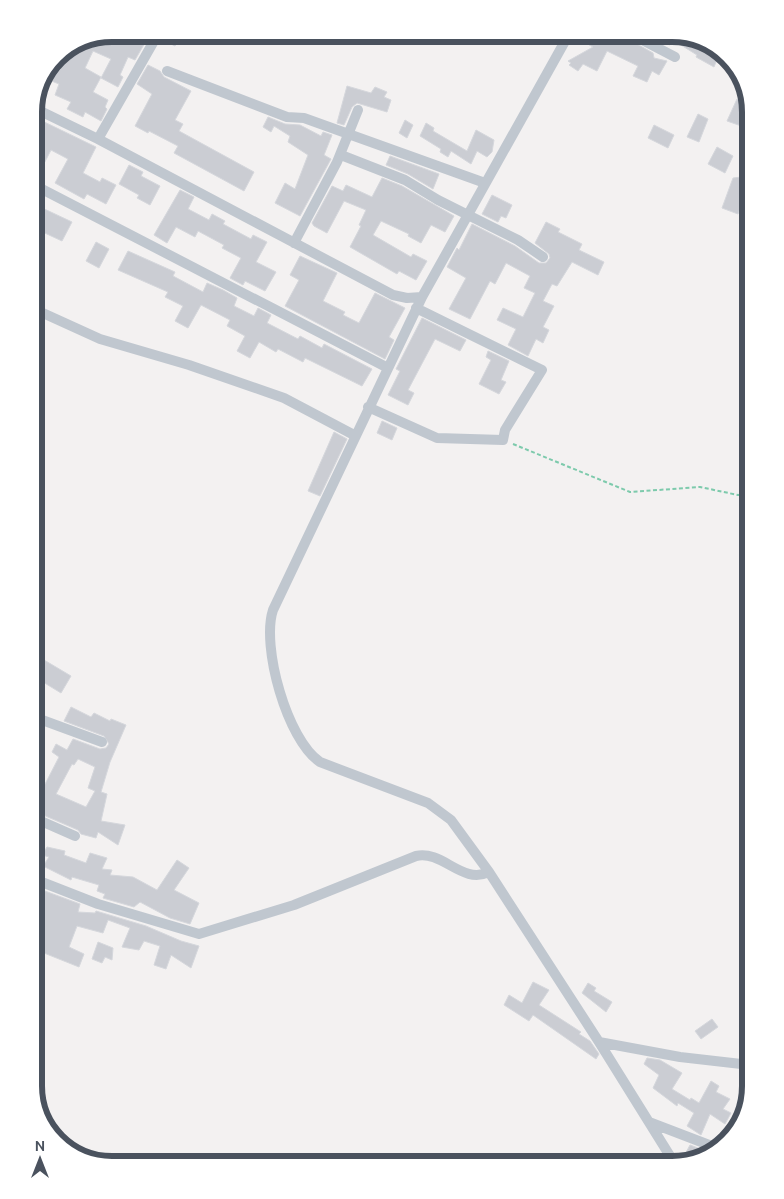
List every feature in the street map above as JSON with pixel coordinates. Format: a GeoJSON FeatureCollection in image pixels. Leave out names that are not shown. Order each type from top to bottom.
{"type":"FeatureCollection","features":[{"type":"Feature","properties":{"kind":"street"},"geometry":{"type":"LineString","coordinates":[[98,139],[153,43]]}},
{"type":"Feature","properties":{"kind":"street"},"geometry":{"type":"LineString","coordinates":[[564,43],[416,308],[354,435],[270,617],[270,650],[280,691],[295,732],[311,756],[320,762],[398,791],[440,810],[451,820],[489,872],[670,1156]]}},
{"type":"Feature","properties":{"kind":"street"},"geometry":{"type":"LineString","coordinates":[[648,43],[675,57]]}},
{"type":"Feature","properties":{"kind":"street"},"geometry":{"type":"LineString","coordinates":[[167,71],[287,117],[304,118],[349,133],[485,183]]}},
{"type":"Feature","properties":{"kind":"street"},"geometry":{"type":"LineString","coordinates":[[294,243],[340,155],[358,110]]}},
{"type":"Feature","properties":{"kind":"street"},"geometry":{"type":"LineString","coordinates":[[43,112],[98,139],[393,295],[422,297]]}},
{"type":"Feature","properties":{"kind":"street"},"geometry":{"type":"LineString","coordinates":[[340,155],[395,175],[518,240],[543,256]]}},
{"type":"Feature","properties":{"kind":"street"},"geometry":{"type":"LineString","coordinates":[[43,190],[388,368]]}},
{"type":"Feature","properties":{"kind":"street"},"geometry":{"type":"LineString","coordinates":[[371,403],[437,438],[504,435],[542,370],[416,308]]}},
{"type":"Feature","properties":{"kind":"street"},"geometry":{"type":"LineString","coordinates":[[43,313],[100,339],[197,367],[284,398],[354,435]]}},
{"type":"Feature","properties":{"kind":"street"},"geometry":{"type":"LineString","coordinates":[[43,720],[102,742]]}},
{"type":"Feature","properties":{"kind":"street"},"geometry":{"type":"LineString","coordinates":[[43,822],[75,836]]}},
{"type":"Feature","properties":{"kind":"street"},"geometry":{"type":"LineString","coordinates":[[43,883],[98,904],[199,934],[294,905],[403,859],[423,854],[471,876],[480,876],[489,872]]}},
{"type":"Feature","properties":{"kind":"street"},"geometry":{"type":"LineString","coordinates":[[599,1042],[680,1057],[742,1064]]}},
{"type":"Feature","properties":{"kind":"street"},"geometry":{"type":"LineString","coordinates":[[649,1122],[710,1145]]}},
{"type":"Feature","properties":{"kind":"path"},"geometry":{"type":"LineString","coordinates":[[504,435],[630,492],[700,487],[742,495]]}},
{"type":"Feature","properties":{"kind":"building"},"geometry":{"type":"Polygon","coordinates":[[[103,43],[145,43],[135,60],[128,57],[120,75],[123,77],[118,87],[101,78],[111,59],[93,51],[85,68],[101,77],[93,92],[108,100],[105,107],[107,109],[101,121],[85,112],[83,117],[67,109],[71,102],[55,95],[59,84],[50,81],[58,69],[60,70],[66,60],[90,46],[103,43]]]}},
{"type":"Feature","properties":{"kind":"building"},"geometry":{"type":"Polygon","coordinates":[[[586,43],[635,43],[653,53],[654,58],[667,61],[659,75],[652,71],[647,82],[633,76],[638,66],[607,51],[597,71],[583,64],[578,71],[569,65],[571,63],[568,61],[593,47],[586,43]]]}},
{"type":"Feature","properties":{"kind":"building"},"geometry":{"type":"Polygon","coordinates":[[[678,43],[690,45],[707,52],[717,60],[714,67],[696,57],[697,55],[678,43]]]}},
{"type":"Feature","properties":{"kind":"building"},"geometry":{"type":"Polygon","coordinates":[[[148,65],[160,71],[164,77],[191,91],[175,120],[183,124],[179,131],[254,172],[244,191],[174,153],[178,146],[135,126],[152,94],[137,84],[148,65]]]}},
{"type":"Feature","properties":{"kind":"building"},"geometry":{"type":"Polygon","coordinates":[[[347,86],[371,93],[375,87],[387,92],[384,97],[391,100],[387,112],[357,103],[352,107],[344,125],[337,123],[347,86]]]}},
{"type":"Feature","properties":{"kind":"building"},"geometry":{"type":"Polygon","coordinates":[[[737,99],[740,100],[742,126],[727,121],[737,99]]]}},
{"type":"Feature","properties":{"kind":"building"},"geometry":{"type":"Polygon","coordinates":[[[698,114],[708,119],[699,142],[687,137],[698,114]]]}},
{"type":"Feature","properties":{"kind":"building"},"geometry":{"type":"Polygon","coordinates":[[[268,117],[285,124],[300,125],[321,136],[323,132],[332,135],[324,155],[331,159],[300,216],[275,203],[285,183],[295,189],[308,155],[288,142],[290,136],[274,126],[271,132],[263,127],[268,117]]]}},
{"type":"Feature","properties":{"kind":"building"},"geometry":{"type":"Polygon","coordinates":[[[405,120],[413,125],[407,138],[399,133],[405,120]]]}},
{"type":"Feature","properties":{"kind":"building"},"geometry":{"type":"Polygon","coordinates":[[[43,121],[96,147],[83,173],[100,182],[102,178],[116,185],[106,204],[87,194],[84,199],[55,183],[68,159],[51,150],[43,165],[43,121]]]}},
{"type":"Feature","properties":{"kind":"building"},"geometry":{"type":"Polygon","coordinates":[[[426,123],[434,128],[433,131],[467,151],[476,130],[494,140],[492,152],[487,157],[477,151],[471,164],[451,151],[448,157],[440,152],[441,149],[420,136],[426,123]]]}},
{"type":"Feature","properties":{"kind":"building"},"geometry":{"type":"Polygon","coordinates":[[[654,125],[674,135],[668,148],[648,138],[654,125]]]}},
{"type":"Feature","properties":{"kind":"building"},"geometry":{"type":"Polygon","coordinates":[[[717,147],[733,156],[725,173],[708,164],[717,147]]]}},
{"type":"Feature","properties":{"kind":"building"},"geometry":{"type":"Polygon","coordinates":[[[390,156],[439,174],[433,189],[408,174],[386,165],[390,156]]]}},
{"type":"Feature","properties":{"kind":"building"},"geometry":{"type":"Polygon","coordinates":[[[129,165],[143,172],[141,176],[160,186],[150,205],[137,198],[139,195],[119,184],[129,165]]]}},
{"type":"Feature","properties":{"kind":"building"},"geometry":{"type":"Polygon","coordinates":[[[742,177],[742,203],[738,214],[722,208],[733,178],[742,177]]]}},
{"type":"Feature","properties":{"kind":"building"},"geometry":{"type":"Polygon","coordinates":[[[382,178],[402,186],[454,216],[445,232],[431,225],[421,243],[408,236],[409,234],[381,221],[373,235],[411,257],[413,254],[427,261],[416,280],[399,271],[397,274],[350,247],[361,226],[359,225],[366,210],[344,201],[327,233],[312,223],[332,186],[343,191],[346,185],[372,197],[382,178]]]}},
{"type":"Feature","properties":{"kind":"building"},"geometry":{"type":"Polygon","coordinates":[[[180,190],[194,197],[188,209],[209,220],[212,214],[225,221],[223,224],[251,239],[253,235],[267,242],[256,262],[276,272],[265,291],[245,281],[243,285],[230,278],[241,258],[222,248],[224,245],[198,231],[195,237],[176,227],[167,243],[154,235],[180,190]]]}},
{"type":"Feature","properties":{"kind":"building"},"geometry":{"type":"Polygon","coordinates":[[[492,195],[512,205],[506,218],[501,216],[498,222],[482,214],[492,195]]]}},
{"type":"Feature","properties":{"kind":"building"},"geometry":{"type":"Polygon","coordinates":[[[43,208],[72,222],[62,241],[43,232],[43,208]]]}},
{"type":"Feature","properties":{"kind":"building"},"geometry":{"type":"Polygon","coordinates":[[[546,222],[560,229],[558,232],[582,244],[579,250],[604,262],[598,275],[572,262],[557,286],[552,284],[543,301],[554,306],[543,327],[549,330],[543,343],[536,339],[528,356],[508,345],[516,329],[497,320],[503,308],[523,317],[535,293],[524,288],[530,276],[506,263],[495,284],[490,281],[470,319],[449,309],[466,278],[447,267],[457,248],[459,250],[472,224],[515,246],[539,263],[546,263],[550,258],[549,254],[535,243],[546,222]]]}},
{"type":"Feature","properties":{"kind":"building"},"geometry":{"type":"Polygon","coordinates":[[[96,242],[109,249],[99,268],[86,261],[96,242]]]}},
{"type":"Feature","properties":{"kind":"building"},"geometry":{"type":"Polygon","coordinates":[[[128,251],[175,272],[173,276],[203,292],[207,283],[223,290],[237,298],[234,306],[254,316],[258,308],[271,315],[267,323],[298,339],[300,336],[322,348],[324,344],[372,369],[362,386],[305,358],[303,362],[278,349],[276,352],[259,342],[250,358],[237,351],[245,336],[227,326],[230,320],[201,305],[188,328],[175,321],[183,306],[165,297],[168,292],[118,270],[128,251]]]}},
{"type":"Feature","properties":{"kind":"building"},"geometry":{"type":"Polygon","coordinates":[[[300,256],[337,273],[323,301],[345,312],[343,315],[359,323],[375,293],[405,308],[389,337],[394,340],[385,359],[285,306],[299,280],[290,275],[300,256]]]}},
{"type":"Feature","properties":{"kind":"building"},"geometry":{"type":"Polygon","coordinates":[[[422,318],[466,340],[460,351],[435,339],[408,390],[414,393],[408,405],[388,395],[400,371],[396,369],[422,318]]]}},
{"type":"Feature","properties":{"kind":"building"},"geometry":{"type":"Polygon","coordinates":[[[488,351],[509,361],[501,380],[506,382],[499,394],[479,384],[491,360],[486,357],[488,351]]]}},
{"type":"Feature","properties":{"kind":"building"},"geometry":{"type":"Polygon","coordinates":[[[382,421],[397,428],[392,440],[377,433],[382,421]]]}},
{"type":"Feature","properties":{"kind":"building"},"geometry":{"type":"Polygon","coordinates":[[[334,432],[347,439],[320,496],[308,491],[334,432]]]}},
{"type":"Feature","properties":{"kind":"building"},"geometry":{"type":"Polygon","coordinates":[[[43,659],[71,676],[61,693],[43,682],[43,659]]]}},
{"type":"Feature","properties":{"kind":"building"},"geometry":{"type":"Polygon","coordinates":[[[71,707],[91,717],[94,713],[110,721],[111,719],[126,725],[110,762],[101,792],[107,794],[101,821],[125,825],[118,845],[98,832],[96,838],[81,834],[78,830],[43,815],[43,788],[59,757],[52,752],[56,744],[67,750],[73,739],[100,749],[106,748],[109,744],[104,736],[64,721],[71,707]],[[78,759],[74,765],[72,764],[56,794],[86,807],[95,791],[88,788],[95,767],[78,759]]]}},
{"type":"Feature","properties":{"kind":"building"},"geometry":{"type":"Polygon","coordinates":[[[47,847],[65,851],[64,855],[86,863],[90,853],[107,858],[102,869],[112,870],[110,875],[133,877],[157,890],[177,860],[189,868],[174,890],[199,903],[190,924],[170,918],[140,902],[134,907],[103,898],[105,894],[97,891],[99,885],[72,877],[71,880],[43,866],[49,857],[43,855],[47,847]]]}},
{"type":"Feature","properties":{"kind":"building"},"geometry":{"type":"Polygon","coordinates":[[[43,890],[80,904],[78,912],[95,913],[96,911],[146,926],[181,941],[199,946],[191,968],[171,955],[166,969],[154,965],[160,946],[144,941],[139,950],[122,947],[130,928],[108,920],[103,933],[77,926],[69,947],[84,954],[79,967],[43,953],[43,890]]]}},
{"type":"Feature","properties":{"kind":"building"},"geometry":{"type":"Polygon","coordinates":[[[98,942],[113,948],[112,960],[105,957],[102,963],[92,959],[98,942]]]}},
{"type":"Feature","properties":{"kind":"building"},"geometry":{"type":"Polygon","coordinates":[[[533,982],[549,990],[539,1005],[581,1032],[579,1034],[590,1041],[599,1054],[596,1059],[533,1015],[529,1021],[504,1005],[509,995],[522,1003],[533,982]]]}},
{"type":"Feature","properties":{"kind":"building"},"geometry":{"type":"Polygon","coordinates":[[[588,983],[596,988],[594,991],[612,1002],[606,1012],[582,993],[588,983]]]}},
{"type":"Feature","properties":{"kind":"building"},"geometry":{"type":"Polygon","coordinates":[[[712,1019],[718,1027],[701,1039],[695,1031],[712,1019]]]}},
{"type":"Feature","properties":{"kind":"building"},"geometry":{"type":"Polygon","coordinates":[[[647,1058],[660,1060],[682,1073],[672,1089],[690,1100],[691,1098],[699,1103],[711,1081],[719,1086],[716,1092],[730,1099],[723,1109],[731,1113],[725,1124],[710,1114],[701,1135],[687,1126],[694,1113],[678,1103],[677,1106],[653,1088],[659,1075],[644,1064],[647,1058]]]}},
{"type":"Feature","properties":{"kind":"building"},"geometry":{"type":"Polygon","coordinates":[[[690,1145],[702,1149],[690,1154],[684,1155],[690,1145]]]}}]}
